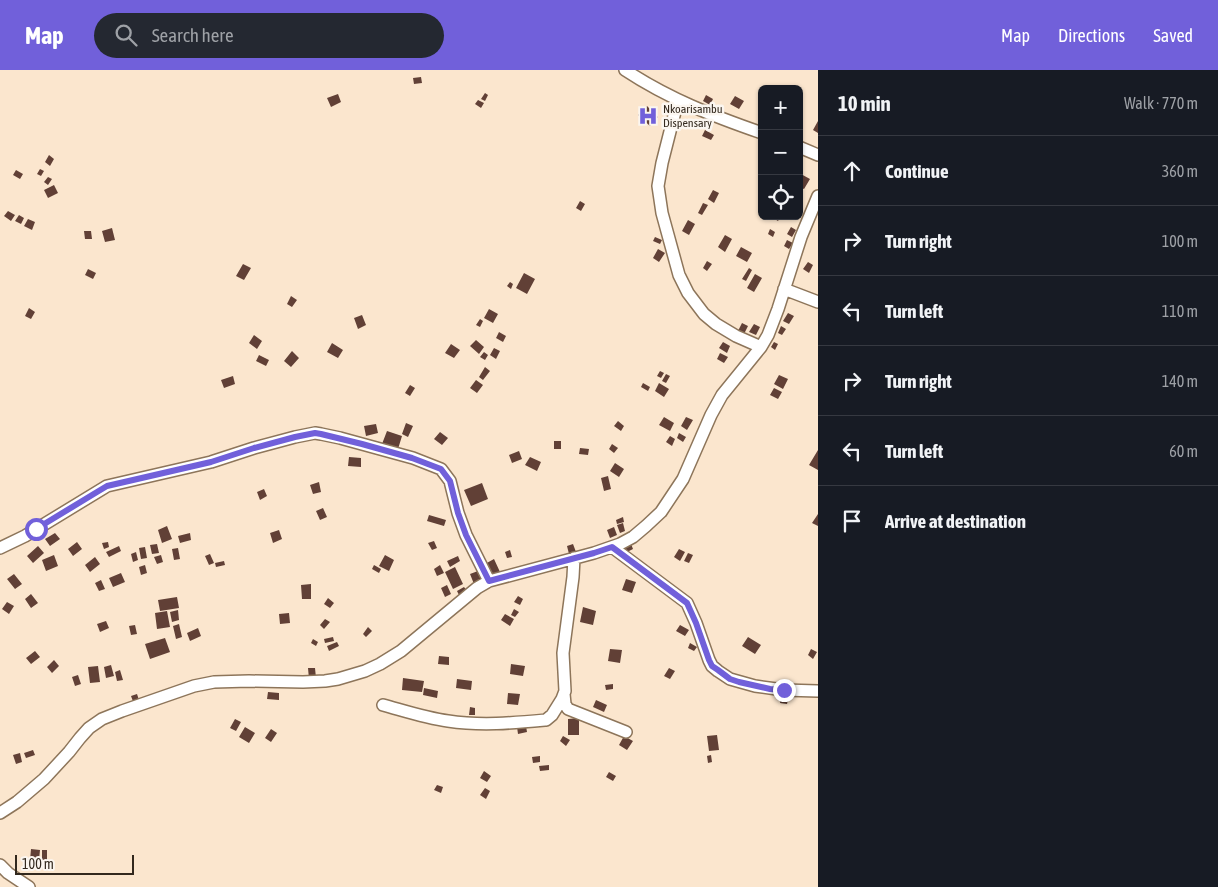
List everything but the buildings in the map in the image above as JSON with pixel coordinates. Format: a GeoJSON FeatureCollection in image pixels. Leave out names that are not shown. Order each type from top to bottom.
{"type":"FeatureCollection","features":[{"type":"Feature","properties":{"kind":"street"},"geometry":{"type":"LineString","coordinates":[[626,70],[648,85],[678,100],[719,118],[758,132]]}},
{"type":"Feature","properties":{"kind":"street"},"geometry":{"type":"LineString","coordinates":[[678,100],[658,186],[662,213],[679,276],[688,293],[704,314],[736,336],[761,348]]}},
{"type":"Feature","properties":{"kind":"street"},"geometry":{"type":"LineString","coordinates":[[803,148],[818,154]]}},
{"type":"Feature","properties":{"kind":"street"},"geometry":{"type":"LineString","coordinates":[[0,813],[44,780],[80,738],[102,719],[194,686],[214,682],[325,681],[365,671],[401,651],[477,588],[489,581],[612,547],[633,537],[661,512],[683,479],[711,415],[722,395],[761,348],[778,309],[801,237],[818,196]]}},
{"type":"Feature","properties":{"kind":"street"},"geometry":{"type":"LineString","coordinates":[[784,289],[818,302]]}},
{"type":"Feature","properties":{"kind":"street"},"geometry":{"type":"LineString","coordinates":[[0,548],[26,536],[107,486],[211,462],[262,446],[315,433],[412,458],[441,469],[450,481],[466,535],[489,581]]}},
{"type":"Feature","properties":{"kind":"street"},"geometry":{"type":"LineString","coordinates":[[612,547],[687,603],[712,666],[730,679],[755,686],[784,690],[818,690]]}},
{"type":"Feature","properties":{"kind":"street"},"geometry":{"type":"LineString","coordinates":[[574,558],[563,653],[565,704],[568,709],[626,732]]}},
{"type":"Feature","properties":{"kind":"street"},"geometry":{"type":"LineString","coordinates":[[383,705],[448,722],[508,724],[546,720],[552,715],[564,694]]}},
{"type":"Feature","properties":{"kind":"street"},"geometry":{"type":"LineString","coordinates":[[0,864],[8,873],[29,887]]}},
{"type":"Feature","properties":{"kind":"place","name":"Nkoarisambu Dispensary"},"geometry":{"type":"Point","coordinates":[648,116]}},
{"type":"Feature","properties":{"kind":"route"},"geometry":{"type":"LineString","coordinates":[[36,529],[107,486],[117,483],[157,476],[295,437],[315,433],[340,438],[412,458],[441,469],[450,481],[466,535],[489,581],[612,547],[687,603],[712,666],[730,679],[770,689],[784,690]]}}]}
